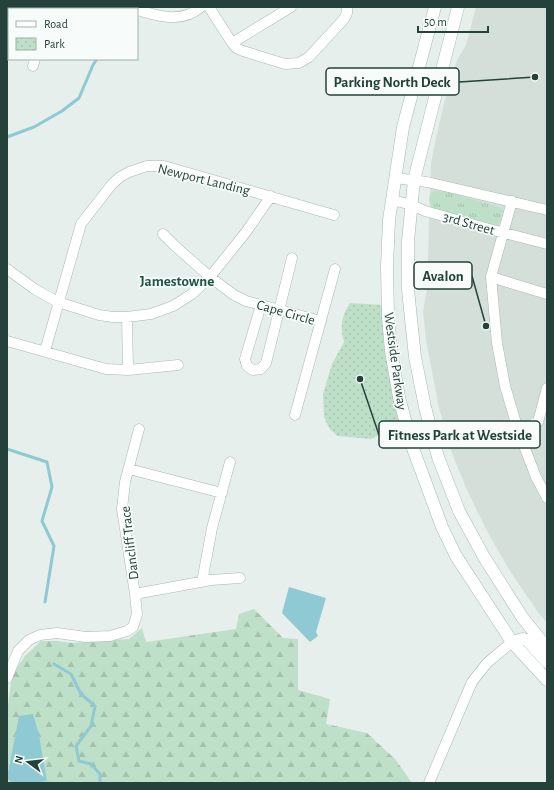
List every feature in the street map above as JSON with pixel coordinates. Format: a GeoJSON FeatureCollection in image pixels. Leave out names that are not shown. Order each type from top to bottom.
{"type":"FeatureCollection","features":[{"type":"Feature","properties":{"kind":"main road","name":"Westside Parkway"},"geometry":{"type":"LineString","coordinates":[[435,7],[403,128],[389,220],[388,317],[399,397],[411,442],[442,527],[456,556],[512,642],[547,680]]}},
{"type":"Feature","properties":{"kind":"main road","name":"Westside Parkway"},"geometry":{"type":"LineString","coordinates":[[458,7],[414,180],[408,241],[408,290],[415,357],[425,407],[438,457],[459,511],[484,557],[522,618],[547,648]]}},
{"type":"Feature","properties":{"kind":"main road"},"geometry":{"type":"LineString","coordinates":[[512,642],[523,639],[527,640],[547,662]]}},
{"type":"Feature","properties":{"kind":"street"},"geometry":{"type":"LineString","coordinates":[[138,10],[166,17],[177,17],[187,15],[201,7]]}},
{"type":"Feature","properties":{"kind":"street"},"geometry":{"type":"LineString","coordinates":[[209,7],[236,48],[285,64],[299,63],[310,56],[344,19],[347,13],[347,7]]}},
{"type":"Feature","properties":{"kind":"street"},"geometry":{"type":"LineString","coordinates":[[232,43],[290,7]]}},
{"type":"Feature","properties":{"kind":"street","name":"Newport Landing"},"geometry":{"type":"LineString","coordinates":[[45,352],[81,224],[112,184],[129,172],[147,166],[164,166],[334,215]]}},
{"type":"Feature","properties":{"kind":"street","name":"3rd Street"},"geometry":{"type":"LineString","coordinates":[[395,178],[414,180],[547,210]]}},
{"type":"Feature","properties":{"kind":"street"},"geometry":{"type":"LineString","coordinates":[[7,269],[36,290],[58,302],[99,315],[127,317],[151,314],[173,306],[192,294],[210,277],[246,232],[270,196]]}},
{"type":"Feature","properties":{"kind":"street","name":"3rd Street"},"geometry":{"type":"LineString","coordinates":[[392,200],[412,205],[425,211],[547,244]]}},
{"type":"Feature","properties":{"kind":"street"},"geometry":{"type":"LineString","coordinates":[[512,201],[491,277],[497,343],[505,386],[518,430],[536,477],[547,498]]}},
{"type":"Feature","properties":{"kind":"street","name":"Cape Circle"},"geometry":{"type":"LineString","coordinates":[[163,234],[210,277],[234,295],[261,305],[321,321],[295,415]]}},
{"type":"Feature","properties":{"kind":"street"},"geometry":{"type":"LineString","coordinates":[[261,305],[245,359],[247,366],[253,370],[261,369],[266,363],[292,258]]}},
{"type":"Feature","properties":{"kind":"street"},"geometry":{"type":"LineString","coordinates":[[321,321],[335,269]]}},
{"type":"Feature","properties":{"kind":"street"},"geometry":{"type":"LineString","coordinates":[[491,277],[547,294]]}},
{"type":"Feature","properties":{"kind":"street"},"geometry":{"type":"LineString","coordinates":[[127,317],[128,370]]}},
{"type":"Feature","properties":{"kind":"street"},"geometry":{"type":"LineString","coordinates":[[7,341],[106,368],[128,370],[178,364]]}},
{"type":"Feature","properties":{"kind":"street"},"geometry":{"type":"LineString","coordinates":[[518,430],[538,422],[547,388]]}},
{"type":"Feature","properties":{"kind":"street","name":"Dancliff Trace"},"geometry":{"type":"LineString","coordinates":[[7,678],[18,651],[29,640],[40,635],[57,634],[97,637],[110,636],[127,631],[133,627],[137,614],[122,509],[126,482],[139,429]]}},
{"type":"Feature","properties":{"kind":"street"},"geometry":{"type":"LineString","coordinates":[[202,582],[212,528],[230,462]]}},
{"type":"Feature","properties":{"kind":"street"},"geometry":{"type":"LineString","coordinates":[[129,469],[222,493]]}},
{"type":"Feature","properties":{"kind":"street","name":"Dancliff Trace"},"geometry":{"type":"LineString","coordinates":[[135,594],[211,580],[240,578]]}},
{"type":"Feature","properties":{"kind":"street"},"geometry":{"type":"LineString","coordinates":[[429,783],[472,682],[487,663],[512,642]]}},
{"type":"Feature","properties":{"kind":"shaded area"},"geometry":{"type":"Polygon","coordinates":[[[476,7],[547,7],[547,623],[510,571],[488,533],[466,488],[452,453],[439,408],[426,340],[423,312],[427,289],[431,165],[444,103],[457,60],[466,45],[476,7]]]}},
{"type":"Feature","properties":{"kind":"green space"},"geometry":{"type":"Polygon","coordinates":[[[431,192],[448,192],[502,208],[500,222],[497,226],[438,210],[430,204],[429,200],[431,192]]]}},
{"type":"Feature","properties":{"kind":"green space"},"geometry":{"type":"Polygon","coordinates":[[[350,303],[383,305],[400,425],[371,439],[337,436],[329,428],[324,417],[323,394],[332,364],[344,342],[342,322],[350,303]]]}},
{"type":"Feature","properties":{"kind":"green space"},"geometry":{"type":"Polygon","coordinates":[[[254,609],[283,638],[298,639],[298,690],[330,699],[326,724],[367,733],[395,759],[412,783],[7,783],[7,712],[12,675],[25,656],[41,641],[72,643],[129,639],[142,628],[146,642],[236,629],[239,614],[254,609]]]}},
{"type":"Feature","properties":{"kind":"water"},"geometry":{"type":"Polygon","coordinates":[[[289,587],[326,598],[316,632],[318,636],[310,642],[282,613],[289,587]]]}},
{"type":"Feature","properties":{"kind":"water"},"geometry":{"type":"Polygon","coordinates":[[[33,714],[39,735],[47,781],[13,783],[7,778],[19,716],[33,714]]]}},
{"type":"Feature","properties":{"kind":"waterway"},"geometry":{"type":"LineString","coordinates":[[7,137],[34,127],[62,111],[79,98],[96,60]]}},
{"type":"Feature","properties":{"kind":"waterway"},"geometry":{"type":"LineString","coordinates":[[7,449],[47,462],[52,487],[42,521],[54,546],[45,602]]}},
{"type":"Feature","properties":{"kind":"waterway"},"geometry":{"type":"LineString","coordinates":[[54,664],[71,674],[81,694],[95,706],[91,726],[76,746],[79,761],[91,764],[100,774],[100,783]]}},
{"type":"Feature","properties":{"kind":"place","name":"Parking North Deck"},"geometry":{"type":"Point","coordinates":[535,77]}},
{"type":"Feature","properties":{"kind":"place","name":"Avalon"},"geometry":{"type":"Point","coordinates":[486,326]}},
{"type":"Feature","properties":{"kind":"place","name":"Fitness Park at Westside"},"geometry":{"type":"Point","coordinates":[360,379]}},
{"type":"Feature","properties":{"kind":"district","name":"Jamestowne"},"geometry":{"type":"Point","coordinates":[177,281]}}]}
